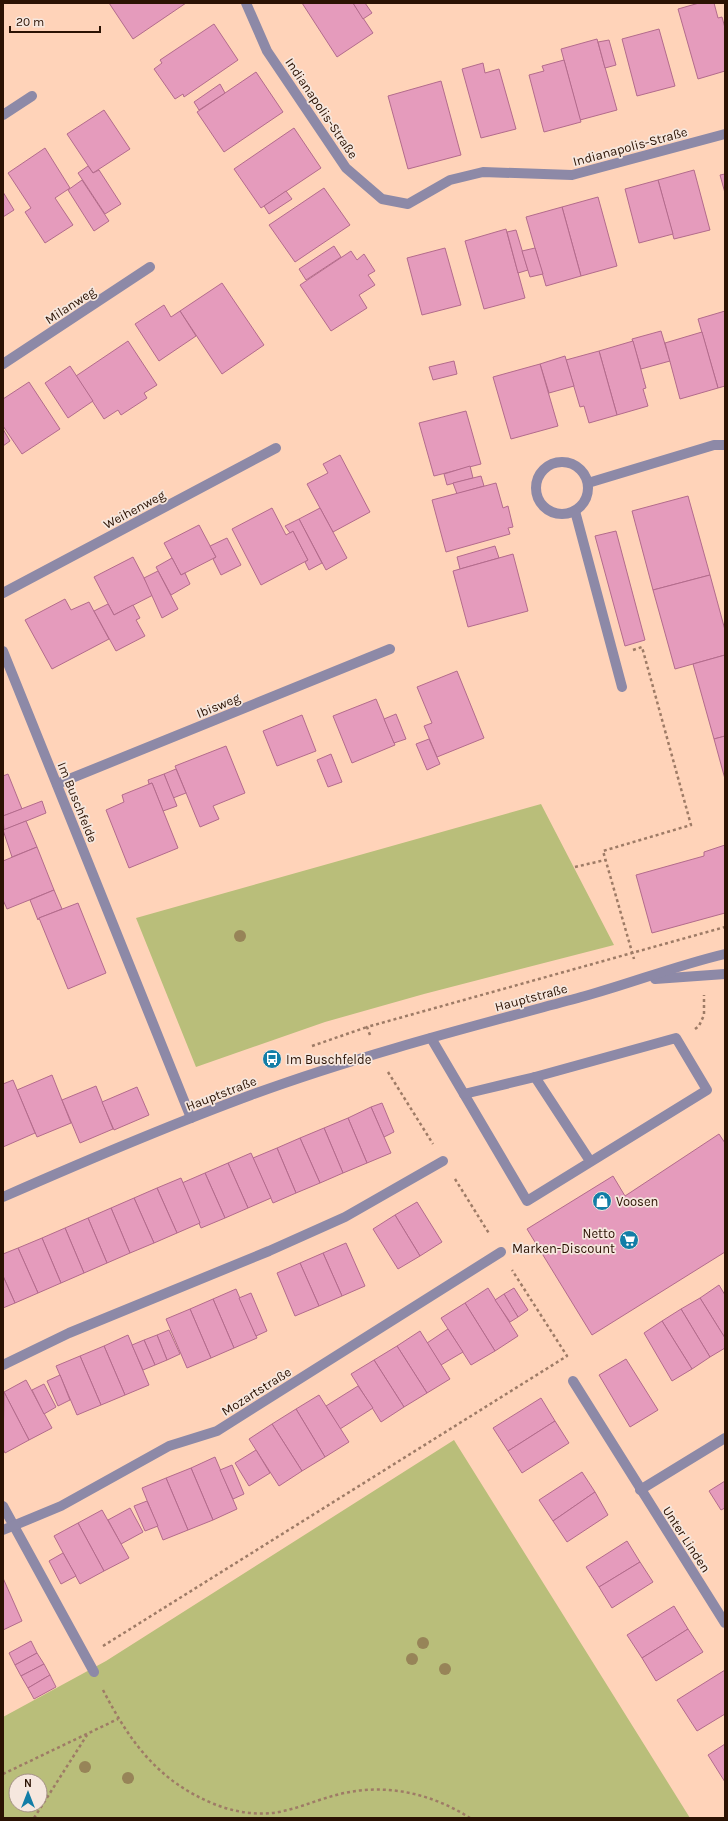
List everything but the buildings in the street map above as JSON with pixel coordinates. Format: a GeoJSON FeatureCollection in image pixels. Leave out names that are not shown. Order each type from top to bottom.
{"type":"FeatureCollection","features":[{"type":"Feature","properties":{"kind":"street","name":"Indianapolis-Straße"},"geometry":{"type":"LineString","coordinates":[[246,3],[268,51],[346,168],[382,199],[408,204],[450,180],[484,172],[572,175],[725,134]]}},
{"type":"Feature","properties":{"kind":"street"},"geometry":{"type":"LineString","coordinates":[[3,115],[32,96]]}},
{"type":"Feature","properties":{"kind":"street","name":"Milanweg"},"geometry":{"type":"LineString","coordinates":[[3,364],[150,267]]}},
{"type":"Feature","properties":{"kind":"street"},"geometry":{"type":"LineString","coordinates":[[588,483],[714,445],[725,445]]}},
{"type":"Feature","properties":{"kind":"street","name":"Weihenweg"},"geometry":{"type":"LineString","coordinates":[[3,593],[276,448]]}},
{"type":"Feature","properties":{"kind":"street"},"geometry":{"type":"LineString","coordinates":[[564,461],[577,466],[584,474],[588,483],[588,490],[585,500],[575,511],[558,514],[553,513],[543,507],[535,492],[538,476],[548,465],[564,461]]}},
{"type":"Feature","properties":{"kind":"street"},"geometry":{"type":"LineString","coordinates":[[575,511],[622,687]]}},
{"type":"Feature","properties":{"kind":"street","name":"Ibisweg"},"geometry":{"type":"LineString","coordinates":[[57,784],[390,649]]}},
{"type":"Feature","properties":{"kind":"street","name":"Im Buschfelde"},"geometry":{"type":"LineString","coordinates":[[3,651],[191,1118]]}},
{"type":"Feature","properties":{"kind":"street","name":"Hauptstraße"},"geometry":{"type":"LineString","coordinates":[[3,1196],[253,1094],[378,1053],[639,981],[698,961],[725,954]]}},
{"type":"Feature","properties":{"kind":"street","name":"Hauptstraße"},"geometry":{"type":"LineString","coordinates":[[639,981],[725,974]]}},
{"type":"Feature","properties":{"kind":"street"},"geometry":{"type":"LineString","coordinates":[[431,1038],[527,1201],[707,1090],[676,1038],[535,1077],[464,1094]]}},
{"type":"Feature","properties":{"kind":"street"},"geometry":{"type":"LineString","coordinates":[[535,1077],[590,1161]]}},
{"type":"Feature","properties":{"kind":"street"},"geometry":{"type":"LineString","coordinates":[[3,1365],[69,1333],[269,1251],[345,1217],[443,1161]]}},
{"type":"Feature","properties":{"kind":"street","name":"Mozartstraße"},"geometry":{"type":"LineString","coordinates":[[3,1530],[61,1506],[169,1446],[217,1431],[501,1252]]}},
{"type":"Feature","properties":{"kind":"street","name":"Unter Linden"},"geometry":{"type":"LineString","coordinates":[[573,1381],[640,1490],[725,1623]]}},
{"type":"Feature","properties":{"kind":"street"},"geometry":{"type":"LineString","coordinates":[[640,1490],[725,1438]]}},
{"type":"Feature","properties":{"kind":"street"},"geometry":{"type":"LineString","coordinates":[[3,1506],[94,1672]]}},
{"type":"Feature","properties":{"kind":"path"},"geometry":{"type":"LineString","coordinates":[[614,655],[642,647],[691,825],[603,851],[639,981]]}},
{"type":"Feature","properties":{"kind":"path"},"geometry":{"type":"LineString","coordinates":[[575,867],[605,860]]}},
{"type":"Feature","properties":{"kind":"path"},"geometry":{"type":"LineString","coordinates":[[312,1046],[367,1027],[725,927]]}},
{"type":"Feature","properties":{"kind":"path"},"geometry":{"type":"LineString","coordinates":[[704,1000],[704,1015]]}},
{"type":"Feature","properties":{"kind":"path"},"geometry":{"type":"LineString","coordinates":[[86,1657],[567,1356],[406,1102],[378,1053],[367,1027]]}},
{"type":"Feature","properties":{"kind":"path"},"geometry":{"type":"LineString","coordinates":[[94,1672],[118,1719],[141,1751],[156,1768],[173,1782],[196,1796],[225,1808],[253,1814],[277,1812],[299,1808],[340,1794],[368,1790],[396,1790],[424,1796],[453,1807],[470,1818]]}},
{"type":"Feature","properties":{"kind":"path"},"geometry":{"type":"LineString","coordinates":[[3,1774],[118,1719]]}},
{"type":"Feature","properties":{"kind":"path"},"geometry":{"type":"LineString","coordinates":[[34,1818],[87,1734]]}},
{"type":"Feature","properties":{"kind":"green space"},"geometry":{"type":"Polygon","coordinates":[[[541,804],[614,945],[424,994],[325,1022],[196,1067],[136,918],[541,804]]]}},
{"type":"Feature","properties":{"kind":"green space"},"geometry":{"type":"Polygon","coordinates":[[[454,1440],[690,1818],[3,1818],[3,1717],[106,1661],[454,1440]]]}},
{"type":"Feature","properties":{"kind":"place","name":"Im Buschfelde"},"geometry":{"type":"Point","coordinates":[272,1059]}},
{"type":"Feature","properties":{"kind":"place","name":"Voosen"},"geometry":{"type":"Point","coordinates":[602,1201]}},
{"type":"Feature","properties":{"kind":"place","name":"Netto Marken-Discount"},"geometry":{"type":"Point","coordinates":[629,1240]}}]}
